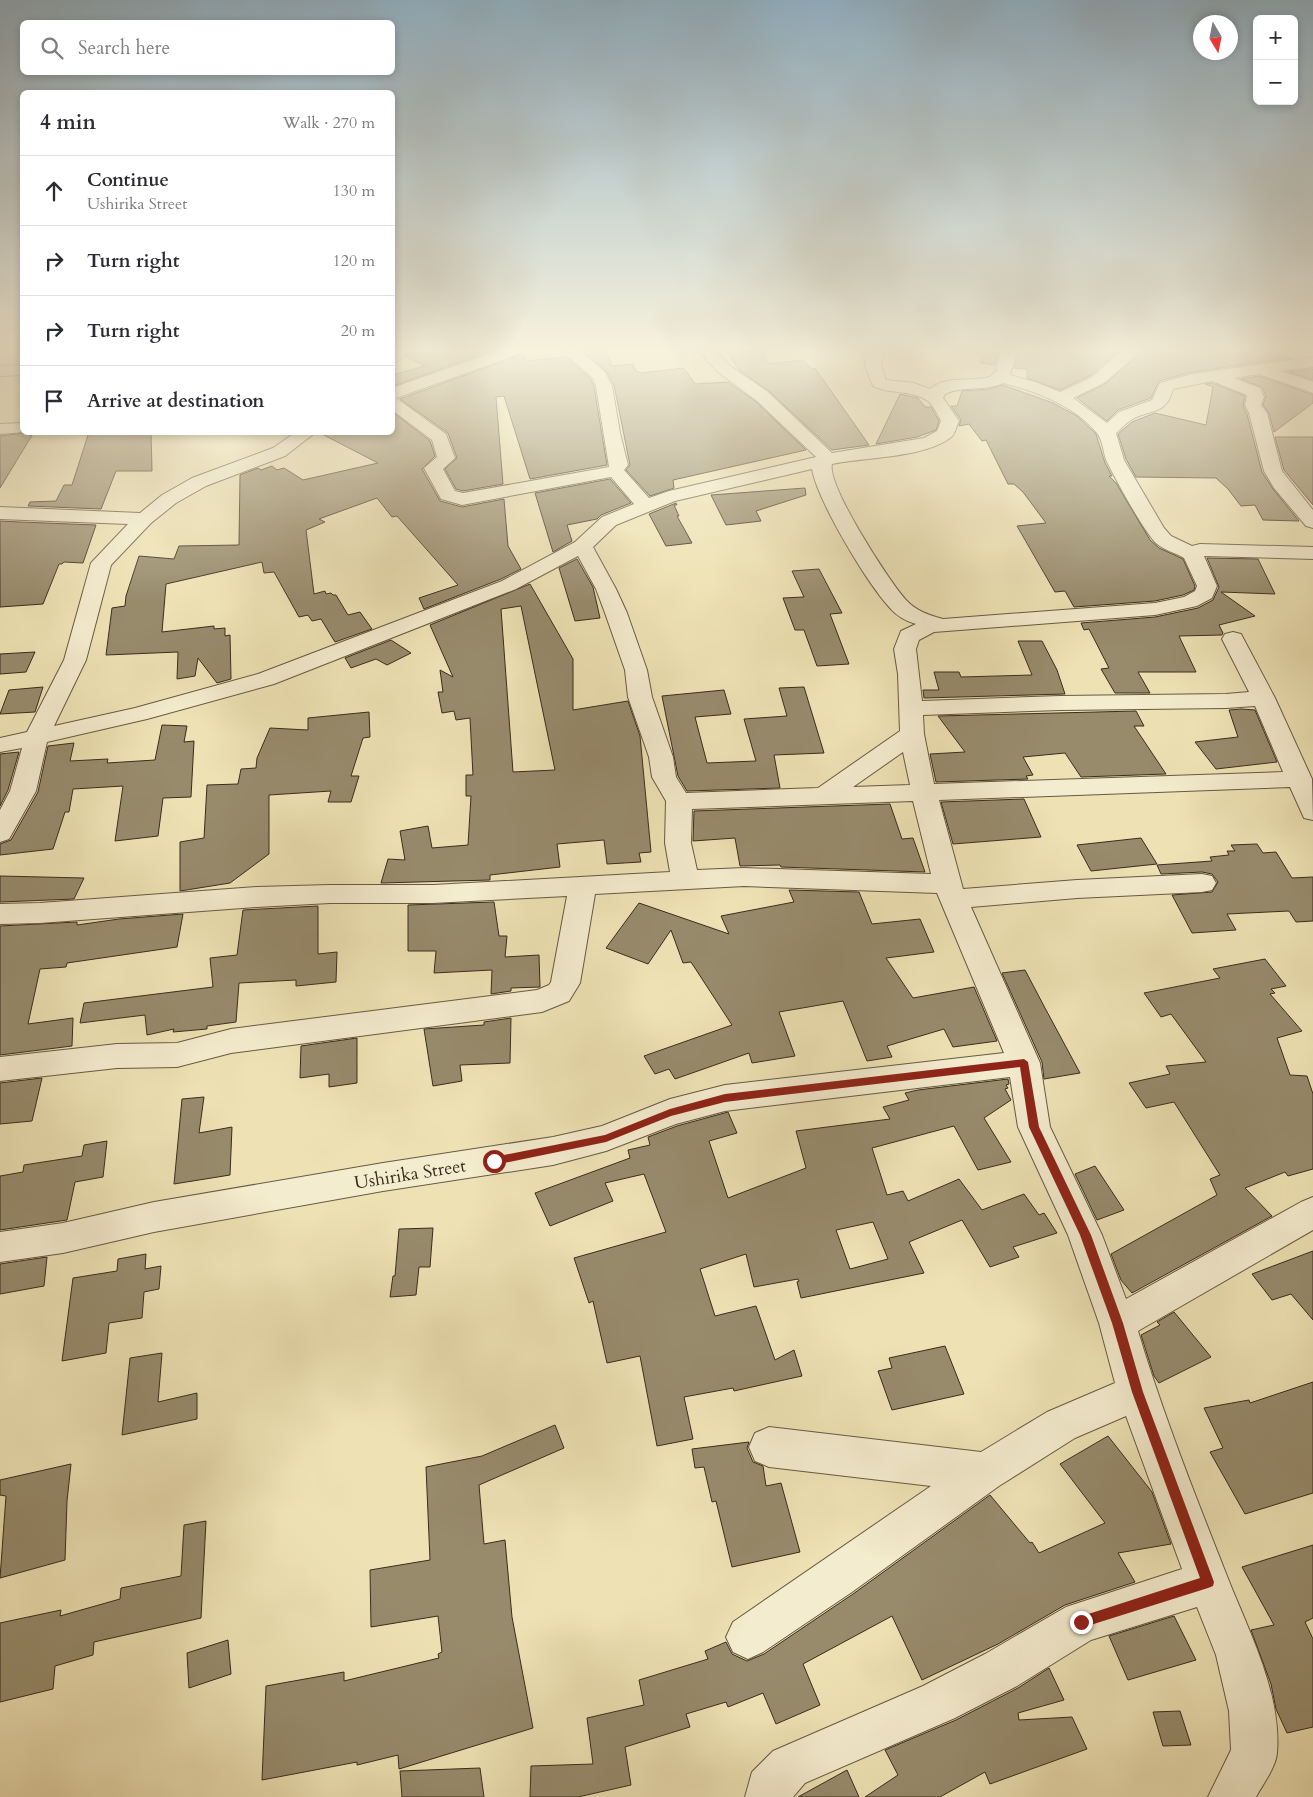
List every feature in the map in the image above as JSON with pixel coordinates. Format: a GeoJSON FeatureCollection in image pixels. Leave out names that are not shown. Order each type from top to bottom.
{"type":"FeatureCollection","features":[{"type":"Feature","properties":{"kind":"street"},"geometry":{"type":"LineString","coordinates":[[434,434],[440,438],[446,458],[433,468],[448,495],[462,499],[616,471]]}},
{"type":"Feature","properties":{"kind":"street"},"geometry":{"type":"LineString","coordinates":[[611,434],[619,465],[616,471]]}},
{"type":"Feature","properties":{"kind":"street"},"geometry":{"type":"LineString","coordinates":[[804,434],[825,456],[821,469],[823,479],[830,494],[871,566],[896,602],[909,614],[942,624]]}},
{"type":"Feature","properties":{"kind":"street"},"geometry":{"type":"LineString","coordinates":[[0,745],[139,714],[266,679],[509,585],[582,546],[609,521],[645,505],[704,488],[848,455],[911,447],[930,442],[945,434]]}},
{"type":"Feature","properties":{"kind":"street"},"geometry":{"type":"LineString","coordinates":[[1108,434],[1115,460],[1156,530],[1164,540],[1193,554],[1208,586],[1205,594],[1190,602],[1155,609],[942,624],[921,629],[909,636],[905,649],[911,721],[923,792],[950,892],[1024,1062],[1034,1127],[1085,1235],[1117,1323],[1137,1392],[1208,1582],[1238,1655],[1252,1711],[1254,1754],[1230,1797]]}},
{"type":"Feature","properties":{"kind":"street"},"geometry":{"type":"LineString","coordinates":[[1264,434],[1273,471],[1313,522]]}},
{"type":"Feature","properties":{"kind":"street"},"geometry":{"type":"LineString","coordinates":[[0,833],[23,791],[36,738],[75,660],[101,564],[144,519],[169,499],[199,482],[279,452],[304,435]]}},
{"type":"Feature","properties":{"kind":"street"},"geometry":{"type":"LineString","coordinates":[[616,471],[645,505]]}},
{"type":"Feature","properties":{"kind":"street"},"geometry":{"type":"LineString","coordinates":[[0,513],[144,519]]}},
{"type":"Feature","properties":{"kind":"street"},"geometry":{"type":"LineString","coordinates":[[582,546],[594,565],[616,613],[636,670],[640,697],[661,757],[664,777],[679,801],[678,843],[685,879]]}},
{"type":"Feature","properties":{"kind":"street"},"geometry":{"type":"LineString","coordinates":[[1193,554],[1206,549],[1313,554]]}},
{"type":"Feature","properties":{"kind":"street"},"geometry":{"type":"LineString","coordinates":[[1233,639],[1263,698],[1313,812]]}},
{"type":"Feature","properties":{"kind":"street"},"geometry":{"type":"LineString","coordinates":[[822,797],[911,721],[1263,698]]}},
{"type":"Feature","properties":{"kind":"street"},"geometry":{"type":"LineString","coordinates":[[679,801],[1300,779]]}},
{"type":"Feature","properties":{"kind":"street"},"geometry":{"type":"LineString","coordinates":[[0,914],[40,913],[257,897],[330,894],[433,894],[744,877],[807,878],[950,892],[1077,889],[1202,882]]}},
{"type":"Feature","properties":{"kind":"street"},"geometry":{"type":"LineString","coordinates":[[0,1068],[117,1056],[177,1055],[231,1041],[542,1001],[559,993],[565,983],[583,885]]}},
{"type":"Feature","properties":{"kind":"street","name":"Ushirika Street"},"geometry":{"type":"LineString","coordinates":[[0,1247],[64,1238],[154,1217],[383,1176],[494,1161],[553,1150],[606,1138],[670,1112],[725,1098],[1024,1062]]}},
{"type":"Feature","properties":{"kind":"street"},"geometry":{"type":"LineString","coordinates":[[1117,1323],[1169,1296],[1313,1212]]}},
{"type":"Feature","properties":{"kind":"street"},"geometry":{"type":"LineString","coordinates":[[748,1637],[837,1577],[985,1472],[1061,1425],[1137,1392]]}},
{"type":"Feature","properties":{"kind":"street"},"geometry":{"type":"LineString","coordinates":[[769,1447],[985,1472]]}},
{"type":"Feature","properties":{"kind":"street"},"geometry":{"type":"LineString","coordinates":[[768,1797],[769,1789],[789,1767],[889,1726],[939,1702],[1001,1670],[1081,1622],[1208,1582]]}},
{"type":"Feature","properties":{"kind":"building"},"geometry":{"type":"Polygon","coordinates":[[[18,434],[32,435],[0,488],[0,436],[18,434]]]}},
{"type":"Feature","properties":{"kind":"building"},"geometry":{"type":"Polygon","coordinates":[[[421,434],[430,441],[435,456],[422,469],[440,501],[462,507],[504,499],[508,546],[521,569],[501,579],[424,609],[419,598],[458,585],[397,516],[392,517],[377,498],[319,519],[325,522],[306,530],[314,594],[325,591],[326,594],[336,595],[348,615],[360,612],[372,629],[335,642],[321,619],[312,621],[308,615],[299,617],[274,572],[264,573],[262,562],[166,584],[162,632],[214,626],[214,629],[225,628],[225,636],[230,635],[231,679],[217,683],[198,658],[195,676],[177,679],[178,652],[106,655],[112,608],[125,606],[126,596],[139,556],[174,559],[179,546],[239,545],[240,475],[258,468],[261,470],[272,466],[277,470],[284,468],[303,480],[378,463],[324,435],[421,434]]]}},
{"type":"Feature","properties":{"kind":"building"},"geometry":{"type":"Polygon","coordinates":[[[448,434],[499,434],[503,484],[463,491],[456,489],[445,469],[457,458],[448,434]]]}},
{"type":"Feature","properties":{"kind":"building"},"geometry":{"type":"Polygon","coordinates":[[[516,434],[602,434],[607,465],[530,479],[516,434]]]}},
{"type":"Feature","properties":{"kind":"building"},"geometry":{"type":"Polygon","coordinates":[[[624,434],[789,434],[806,450],[673,480],[674,488],[650,496],[626,470],[630,465],[624,434]]]}},
{"type":"Feature","properties":{"kind":"building"},"geometry":{"type":"Polygon","coordinates":[[[815,434],[861,434],[869,445],[832,450],[815,434]]]}},
{"type":"Feature","properties":{"kind":"building"},"geometry":{"type":"Polygon","coordinates":[[[881,434],[926,434],[917,437],[876,444],[881,434]]]}},
{"type":"Feature","properties":{"kind":"building"},"geometry":{"type":"Polygon","coordinates":[[[977,434],[1096,434],[1105,463],[1112,476],[1109,476],[1116,483],[1150,540],[1159,548],[1183,559],[1195,586],[1194,590],[1183,595],[1155,601],[1074,607],[1065,591],[1055,592],[1017,526],[1046,523],[1023,492],[1014,484],[1008,484],[986,440],[982,441],[977,434]]]}},
{"type":"Feature","properties":{"kind":"building"},"geometry":{"type":"Polygon","coordinates":[[[1118,434],[1252,434],[1262,472],[1299,521],[1263,520],[1255,505],[1241,506],[1228,489],[1216,478],[1136,477],[1126,459],[1118,434]]]}},
{"type":"Feature","properties":{"kind":"building"},"geometry":{"type":"Polygon","coordinates":[[[88,435],[151,435],[152,471],[116,471],[101,509],[28,506],[30,502],[56,501],[64,485],[72,485],[88,435]]]}},
{"type":"Feature","properties":{"kind":"building"},"geometry":{"type":"Polygon","coordinates":[[[1275,437],[1313,437],[1313,505],[1284,470],[1275,437]]]}},
{"type":"Feature","properties":{"kind":"building"},"geometry":{"type":"Polygon","coordinates":[[[610,479],[631,503],[601,515],[597,519],[567,525],[572,541],[553,552],[535,493],[610,479]]]}},
{"type":"Feature","properties":{"kind":"building"},"geometry":{"type":"Polygon","coordinates":[[[805,488],[806,495],[756,511],[761,521],[726,525],[711,495],[805,488]]]}},
{"type":"Feature","properties":{"kind":"building"},"geometry":{"type":"Polygon","coordinates":[[[676,503],[677,505],[674,505],[679,516],[677,516],[692,543],[666,546],[649,514],[676,503]]]}},
{"type":"Feature","properties":{"kind":"building"},"geometry":{"type":"Polygon","coordinates":[[[0,521],[96,525],[83,563],[64,562],[59,564],[43,604],[0,607],[0,521]]]}},
{"type":"Feature","properties":{"kind":"building"},"geometry":{"type":"Polygon","coordinates":[[[1207,558],[1258,559],[1275,594],[1221,592],[1255,616],[1219,625],[1223,633],[1222,635],[1179,636],[1196,672],[1138,672],[1150,693],[1115,693],[1101,669],[1109,668],[1089,629],[1084,630],[1081,623],[1155,617],[1198,608],[1213,600],[1219,587],[1207,558]]]}},
{"type":"Feature","properties":{"kind":"building"},"geometry":{"type":"Polygon","coordinates":[[[577,559],[593,587],[600,618],[575,621],[559,568],[577,559]]]}},
{"type":"Feature","properties":{"kind":"building"},"geometry":{"type":"Polygon","coordinates":[[[819,569],[842,613],[830,614],[849,664],[817,666],[804,630],[795,630],[783,598],[804,597],[792,571],[819,569]]]}},
{"type":"Feature","properties":{"kind":"building"},"geometry":{"type":"Polygon","coordinates":[[[530,584],[573,659],[573,710],[628,701],[640,736],[651,852],[639,853],[641,862],[607,864],[604,840],[557,844],[560,867],[490,875],[490,880],[381,883],[388,859],[405,860],[400,831],[428,826],[432,848],[468,845],[471,796],[466,796],[466,775],[473,775],[470,718],[456,720],[454,711],[442,713],[438,692],[443,692],[440,670],[453,677],[430,625],[530,584]],[[521,606],[501,609],[513,772],[555,770],[521,606]]]}},
{"type":"Feature","properties":{"kind":"building"},"geometry":{"type":"Polygon","coordinates":[[[391,640],[411,653],[387,665],[376,659],[351,668],[345,658],[391,640]]]}},
{"type":"Feature","properties":{"kind":"building"},"geometry":{"type":"Polygon","coordinates":[[[1018,641],[1042,641],[1057,670],[1065,694],[924,698],[923,690],[939,690],[934,672],[959,672],[961,677],[1032,675],[1018,641]]]}},
{"type":"Feature","properties":{"kind":"building"},"geometry":{"type":"Polygon","coordinates":[[[35,652],[26,672],[0,674],[0,654],[35,652]]]}},
{"type":"Feature","properties":{"kind":"building"},"geometry":{"type":"Polygon","coordinates":[[[43,687],[35,712],[0,714],[9,690],[43,687]]]}},
{"type":"Feature","properties":{"kind":"building"},"geometry":{"type":"Polygon","coordinates":[[[804,687],[824,753],[774,755],[780,788],[687,791],[678,776],[662,696],[724,690],[731,714],[695,717],[707,763],[756,761],[744,719],[787,716],[779,688],[804,687]]]}},
{"type":"Feature","properties":{"kind":"building"},"geometry":{"type":"Polygon","coordinates":[[[1229,710],[1255,710],[1277,762],[1216,769],[1195,742],[1238,737],[1229,710]]]}},
{"type":"Feature","properties":{"kind":"building"},"geometry":{"type":"Polygon","coordinates":[[[1136,711],[1144,726],[1134,726],[1166,774],[1081,777],[1065,753],[1023,757],[1033,775],[1026,776],[1028,779],[936,782],[930,754],[965,752],[938,716],[1136,711]]]}},
{"type":"Feature","properties":{"kind":"building"},"geometry":{"type":"Polygon","coordinates":[[[369,712],[370,737],[363,738],[351,776],[359,776],[351,802],[328,802],[331,791],[269,795],[269,854],[230,883],[180,891],[180,842],[204,838],[207,785],[238,784],[241,769],[256,768],[257,758],[270,728],[308,730],[308,718],[369,712]]]}},
{"type":"Feature","properties":{"kind":"building"},"geometry":{"type":"Polygon","coordinates":[[[162,725],[187,726],[184,742],[194,741],[191,797],[163,798],[158,836],[115,841],[123,786],[73,789],[69,812],[65,812],[53,849],[0,855],[0,844],[11,840],[38,792],[48,746],[74,743],[70,761],[108,759],[107,763],[155,760],[162,725]]]}},
{"type":"Feature","properties":{"kind":"building"},"geometry":{"type":"Polygon","coordinates":[[[19,752],[8,790],[0,806],[0,754],[19,752]]]}},
{"type":"Feature","properties":{"kind":"building"},"geometry":{"type":"Polygon","coordinates":[[[1024,799],[1041,837],[953,844],[941,802],[1024,799]]]}},
{"type":"Feature","properties":{"kind":"building"},"geometry":{"type":"Polygon","coordinates":[[[890,804],[902,839],[913,838],[925,872],[781,867],[780,865],[740,866],[735,838],[693,841],[694,811],[890,804]]]}},
{"type":"Feature","properties":{"kind":"building"},"geometry":{"type":"Polygon","coordinates":[[[1141,838],[1157,864],[1091,871],[1077,845],[1141,838]]]}},
{"type":"Feature","properties":{"kind":"building"},"geometry":{"type":"Polygon","coordinates":[[[1257,844],[1263,853],[1276,852],[1292,878],[1313,877],[1313,921],[1296,922],[1289,911],[1227,914],[1236,930],[1192,933],[1172,895],[1212,892],[1218,882],[1212,874],[1202,872],[1161,874],[1157,865],[1212,861],[1210,857],[1229,855],[1227,851],[1235,851],[1231,845],[1257,844]]]}},
{"type":"Feature","properties":{"kind":"building"},"geometry":{"type":"Polygon","coordinates":[[[0,876],[84,878],[74,899],[0,902],[0,876]]]}},
{"type":"Feature","properties":{"kind":"building"},"geometry":{"type":"Polygon","coordinates":[[[789,890],[859,892],[872,924],[920,919],[934,952],[886,958],[913,998],[974,987],[997,1041],[953,1047],[944,1029],[887,1046],[892,1057],[867,1061],[843,1001],[779,1012],[795,1056],[752,1063],[749,1053],[675,1079],[669,1069],[655,1074],[644,1056],[732,1025],[691,962],[683,963],[671,930],[648,964],[606,948],[639,903],[729,934],[721,916],[794,902],[789,890]]]}},
{"type":"Feature","properties":{"kind":"building"},"geometry":{"type":"Polygon","coordinates":[[[494,902],[499,936],[507,936],[505,957],[539,955],[540,987],[511,988],[511,991],[491,994],[492,970],[434,973],[436,951],[408,951],[408,905],[494,902]]]}},
{"type":"Feature","properties":{"kind":"building"},"geometry":{"type":"Polygon","coordinates":[[[318,906],[318,954],[337,952],[336,982],[296,986],[296,980],[239,983],[236,1022],[207,1026],[207,1029],[173,1032],[174,1029],[147,1035],[145,1015],[80,1023],[84,1003],[213,987],[210,958],[237,955],[243,910],[318,906]]]}},
{"type":"Feature","properties":{"kind":"building"},"geometry":{"type":"Polygon","coordinates":[[[183,914],[177,947],[67,963],[66,967],[40,969],[28,1024],[73,1018],[72,1046],[0,1055],[0,926],[77,922],[77,925],[119,919],[183,914]]]}},
{"type":"Feature","properties":{"kind":"building"},"geometry":{"type":"Polygon","coordinates":[[[1265,959],[1286,986],[1271,989],[1275,993],[1270,994],[1302,1031],[1277,1038],[1290,1075],[1307,1076],[1313,1094],[1313,1169],[1288,1176],[1285,1172],[1245,1188],[1272,1216],[1132,1293],[1121,1280],[1111,1254],[1217,1195],[1210,1179],[1220,1175],[1174,1102],[1146,1108],[1129,1083],[1170,1074],[1166,1066],[1206,1062],[1171,1014],[1161,1017],[1144,993],[1220,978],[1213,969],[1265,959]]]}},
{"type":"Feature","properties":{"kind":"building"},"geometry":{"type":"Polygon","coordinates":[[[1025,970],[1080,1073],[1044,1079],[1042,1062],[1002,973],[1025,970]]]}},
{"type":"Feature","properties":{"kind":"building"},"geometry":{"type":"Polygon","coordinates":[[[511,1018],[510,1063],[460,1065],[462,1081],[433,1086],[424,1029],[484,1025],[484,1022],[511,1018]]]}},
{"type":"Feature","properties":{"kind":"building"},"geometry":{"type":"Polygon","coordinates":[[[357,1038],[357,1083],[329,1087],[329,1074],[300,1078],[301,1046],[357,1038]]]}},
{"type":"Feature","properties":{"kind":"building"},"geometry":{"type":"Polygon","coordinates":[[[42,1078],[32,1121],[0,1124],[0,1083],[42,1078]]]}},
{"type":"Feature","properties":{"kind":"building"},"geometry":{"type":"Polygon","coordinates":[[[1008,1079],[1009,1084],[1006,1085],[1008,1088],[1005,1089],[1011,1100],[984,1118],[1011,1162],[978,1170],[954,1126],[872,1148],[887,1195],[903,1191],[908,1201],[959,1179],[982,1210],[1024,1194],[1039,1215],[1044,1213],[1057,1233],[1013,1247],[1019,1257],[990,1267],[962,1220],[909,1242],[924,1273],[801,1298],[798,1279],[754,1287],[746,1254],[700,1269],[715,1316],[756,1306],[775,1360],[794,1350],[802,1376],[734,1391],[733,1388],[684,1397],[693,1439],[657,1446],[640,1356],[607,1363],[593,1301],[589,1303],[574,1258],[666,1232],[644,1174],[605,1183],[613,1201],[550,1226],[535,1193],[630,1158],[628,1150],[650,1145],[648,1137],[677,1126],[728,1112],[737,1133],[709,1141],[728,1198],[806,1168],[796,1131],[890,1119],[883,1107],[909,1100],[905,1093],[1008,1079]],[[873,1222],[836,1230],[850,1269],[888,1259],[873,1222]]]}},
{"type":"Feature","properties":{"kind":"building"},"geometry":{"type":"Polygon","coordinates":[[[204,1097],[199,1133],[232,1127],[230,1175],[174,1184],[182,1099],[204,1097]]]}},
{"type":"Feature","properties":{"kind":"building"},"geometry":{"type":"Polygon","coordinates":[[[107,1141],[103,1177],[75,1182],[67,1220],[0,1230],[0,1176],[23,1172],[24,1165],[82,1156],[84,1145],[107,1141]]]}},
{"type":"Feature","properties":{"kind":"building"},"geometry":{"type":"Polygon","coordinates":[[[1095,1166],[1124,1210],[1097,1220],[1075,1174],[1095,1166]]]}},
{"type":"Feature","properties":{"kind":"building"},"geometry":{"type":"Polygon","coordinates":[[[433,1228],[430,1267],[419,1267],[416,1295],[390,1297],[393,1276],[395,1276],[399,1229],[433,1228]]]}},
{"type":"Feature","properties":{"kind":"building"},"geometry":{"type":"Polygon","coordinates":[[[1313,1251],[1313,1320],[1291,1294],[1272,1300],[1252,1274],[1313,1251]]]}},
{"type":"Feature","properties":{"kind":"building"},"geometry":{"type":"Polygon","coordinates":[[[146,1254],[145,1269],[161,1266],[159,1289],[144,1292],[142,1318],[109,1323],[106,1353],[62,1361],[73,1278],[117,1271],[118,1259],[146,1254]]]}},
{"type":"Feature","properties":{"kind":"building"},"geometry":{"type":"Polygon","coordinates":[[[47,1257],[44,1286],[0,1294],[0,1264],[47,1257]]]}},
{"type":"Feature","properties":{"kind":"building"},"geometry":{"type":"Polygon","coordinates":[[[1174,1312],[1211,1357],[1159,1383],[1154,1376],[1141,1335],[1160,1325],[1157,1322],[1174,1312]]]}},
{"type":"Feature","properties":{"kind":"building"},"geometry":{"type":"Polygon","coordinates":[[[945,1346],[964,1394],[892,1410],[878,1371],[892,1368],[889,1358],[945,1346]]]}},
{"type":"Feature","properties":{"kind":"building"},"geometry":{"type":"Polygon","coordinates":[[[162,1353],[158,1402],[197,1393],[197,1419],[122,1435],[130,1358],[162,1353]]]}},
{"type":"Feature","properties":{"kind":"building"},"geometry":{"type":"Polygon","coordinates":[[[1313,1382],[1313,1493],[1245,1514],[1210,1452],[1223,1448],[1204,1408],[1249,1400],[1250,1403],[1313,1382]]]}},
{"type":"Feature","properties":{"kind":"building"},"geometry":{"type":"Polygon","coordinates":[[[555,1425],[564,1448],[479,1485],[484,1544],[505,1540],[512,1617],[533,1728],[399,1769],[398,1755],[357,1765],[357,1762],[262,1780],[266,1686],[344,1672],[344,1681],[439,1658],[438,1654],[442,1652],[438,1616],[371,1627],[370,1570],[430,1560],[426,1467],[482,1456],[555,1425]]]}},
{"type":"Feature","properties":{"kind":"building"},"geometry":{"type":"Polygon","coordinates":[[[1108,1436],[1152,1492],[1171,1544],[1118,1553],[1135,1582],[1065,1605],[998,1644],[922,1680],[892,1616],[803,1664],[820,1705],[776,1724],[763,1693],[728,1707],[726,1702],[686,1714],[690,1727],[625,1747],[631,1785],[578,1797],[530,1797],[531,1766],[593,1764],[587,1718],[644,1705],[639,1680],[708,1659],[705,1651],[726,1642],[732,1654],[747,1661],[764,1654],[853,1594],[990,1495],[1030,1543],[1032,1542],[1039,1553],[1105,1523],[1060,1464],[1108,1436]]]}},
{"type":"Feature","properties":{"kind":"building"},"geometry":{"type":"Polygon","coordinates":[[[749,1442],[747,1448],[753,1462],[763,1466],[766,1486],[781,1483],[800,1552],[732,1567],[716,1501],[712,1502],[704,1467],[695,1468],[692,1449],[749,1442]]]}},
{"type":"Feature","properties":{"kind":"building"},"geometry":{"type":"Polygon","coordinates":[[[71,1464],[67,1501],[65,1560],[0,1578],[6,1496],[0,1495],[0,1480],[71,1464]]]}},
{"type":"Feature","properties":{"kind":"building"},"geometry":{"type":"Polygon","coordinates":[[[206,1521],[201,1618],[94,1642],[93,1655],[55,1666],[53,1689],[0,1702],[0,1623],[61,1610],[60,1616],[120,1599],[121,1588],[181,1576],[184,1525],[206,1521]]]}},
{"type":"Feature","properties":{"kind":"building"},"geometry":{"type":"Polygon","coordinates":[[[1313,1545],[1313,1618],[1305,1622],[1313,1639],[1313,1727],[1287,1733],[1276,1709],[1271,1684],[1251,1630],[1274,1625],[1242,1567],[1313,1545]]]}},
{"type":"Feature","properties":{"kind":"building"},"geometry":{"type":"Polygon","coordinates":[[[1174,1616],[1196,1660],[1128,1680],[1109,1636],[1174,1616]]]}},
{"type":"Feature","properties":{"kind":"building"},"geometry":{"type":"Polygon","coordinates":[[[228,1640],[231,1674],[189,1688],[187,1653],[228,1640]]]}},
{"type":"Feature","properties":{"kind":"building"},"geometry":{"type":"Polygon","coordinates":[[[1049,1668],[1064,1700],[1018,1713],[1019,1720],[1072,1717],[1087,1749],[990,1784],[985,1772],[940,1797],[865,1797],[898,1775],[885,1750],[956,1720],[1018,1688],[1049,1668]]]}},
{"type":"Feature","properties":{"kind":"building"},"geometry":{"type":"Polygon","coordinates":[[[1180,1711],[1191,1745],[1163,1746],[1153,1712],[1180,1711]]]}},
{"type":"Feature","properties":{"kind":"building"},"geometry":{"type":"Polygon","coordinates":[[[480,1768],[484,1797],[402,1797],[400,1771],[480,1768]]]}},
{"type":"Feature","properties":{"kind":"building"},"geometry":{"type":"Polygon","coordinates":[[[847,1770],[859,1797],[798,1797],[847,1770]]]}},
{"type":"Feature","properties":{"kind":"route"},"geometry":{"type":"LineString","coordinates":[[494,1161],[606,1138],[670,1112],[725,1098],[1024,1062],[1034,1127],[1085,1235],[1117,1323],[1137,1392],[1208,1582],[1081,1622]]}}]}
